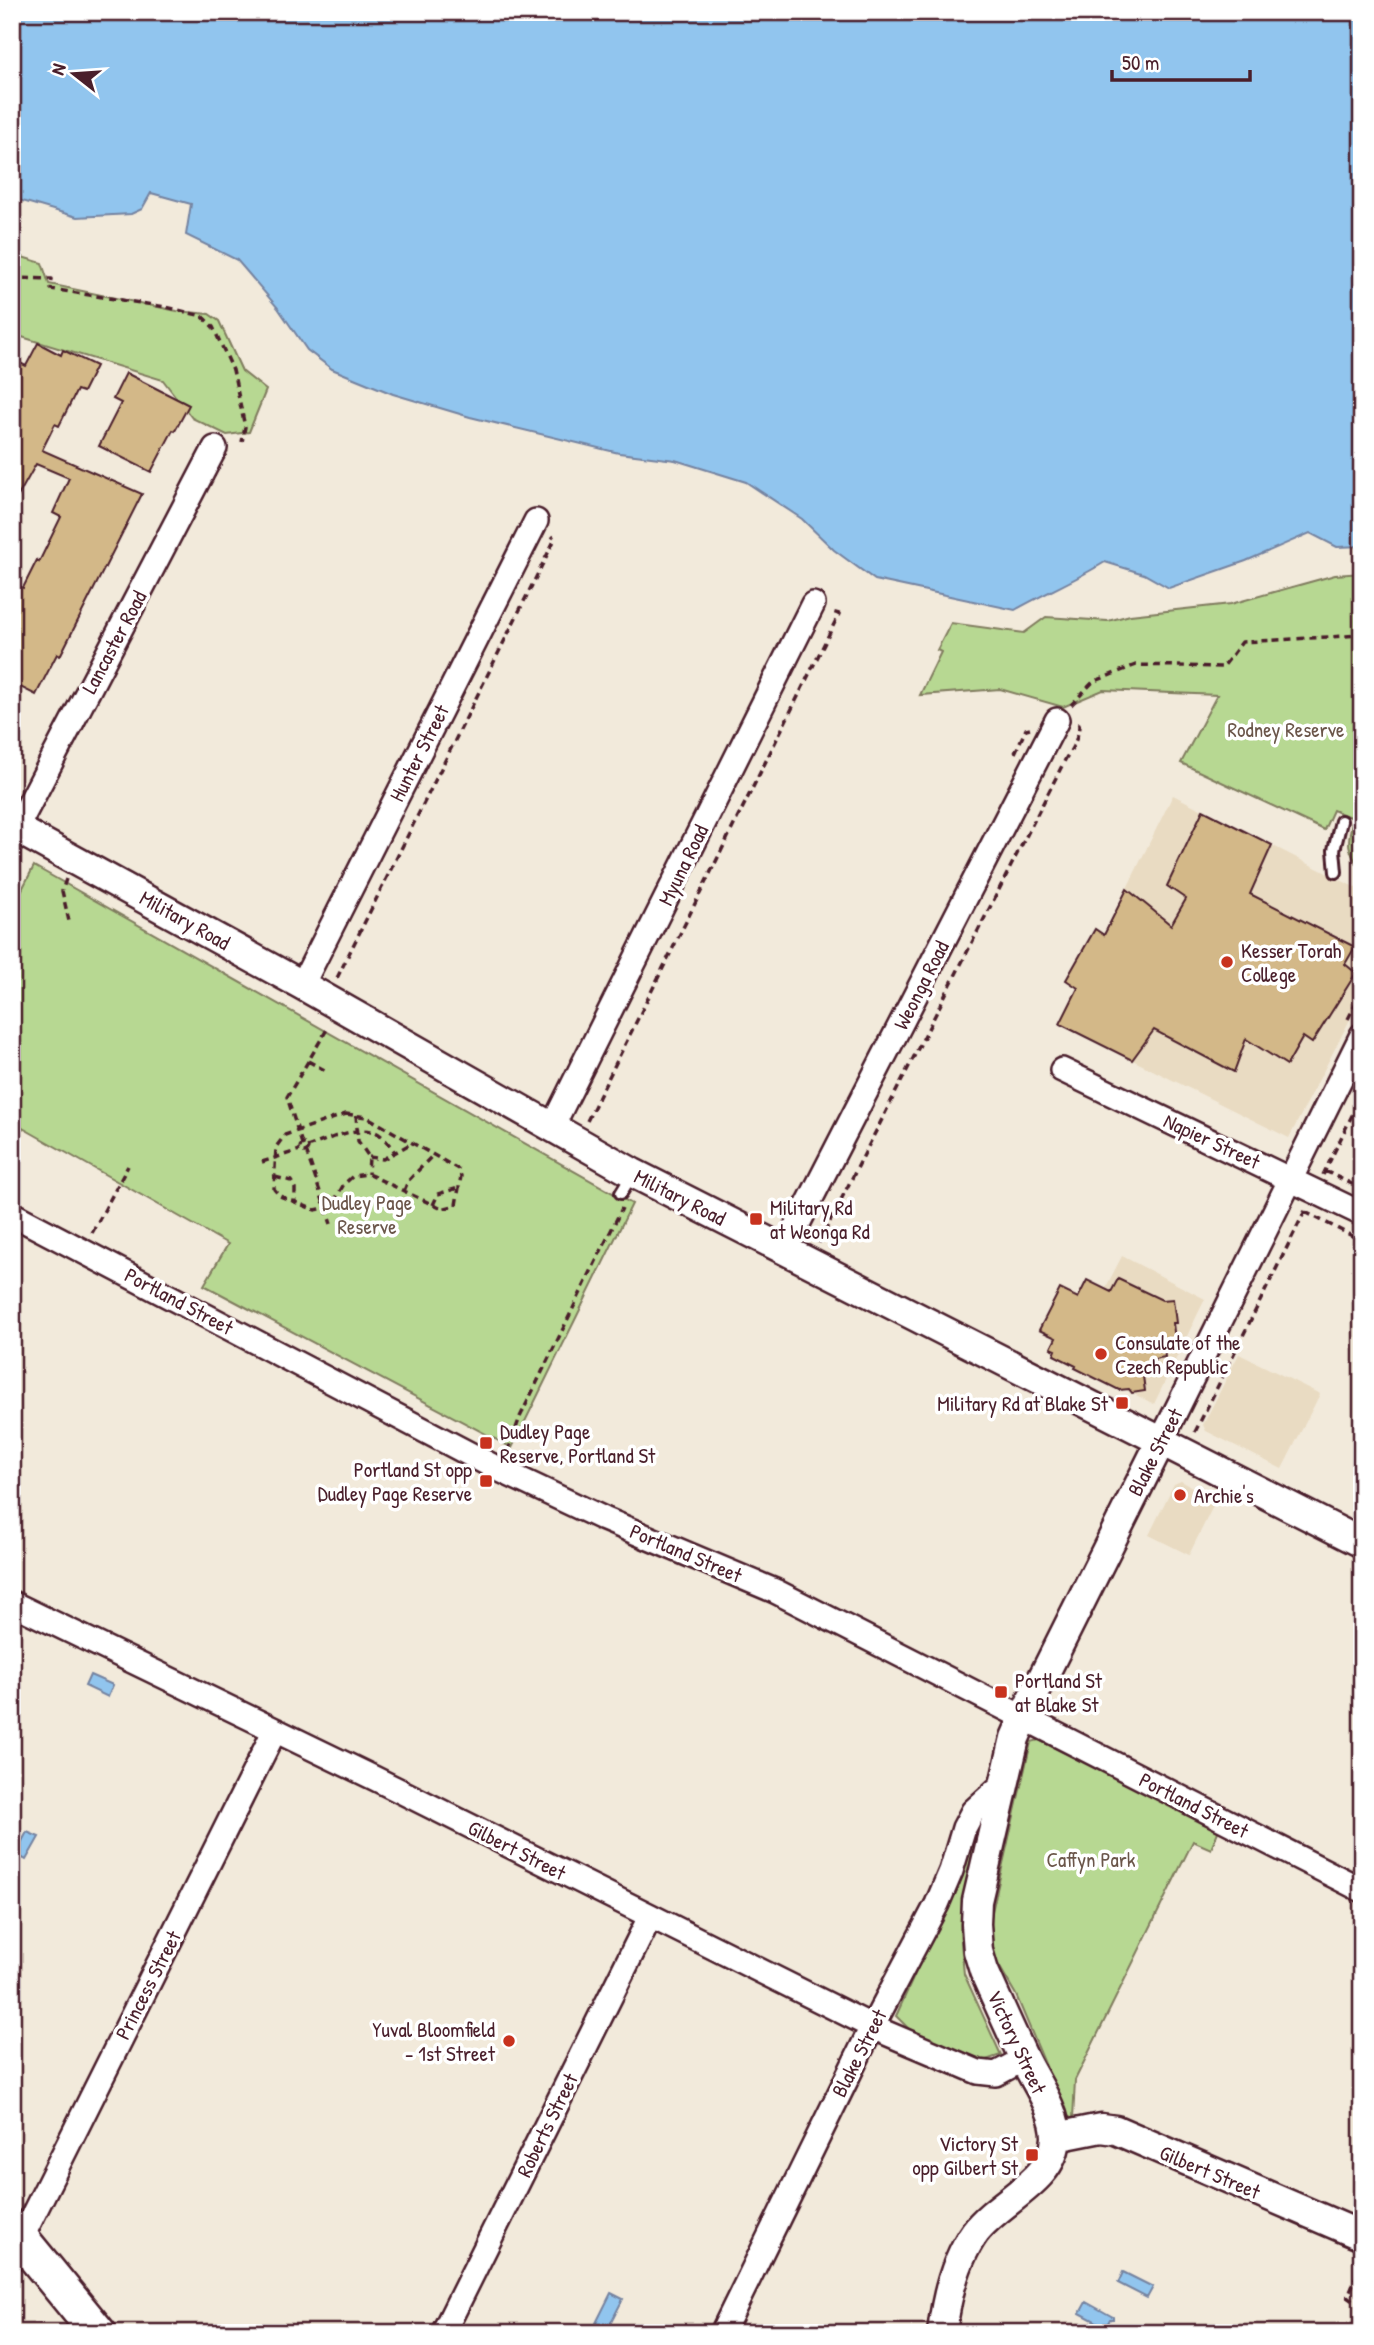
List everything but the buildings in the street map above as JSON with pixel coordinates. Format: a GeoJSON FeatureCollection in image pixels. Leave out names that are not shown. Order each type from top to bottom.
{"type":"FeatureCollection","features":[{"type":"Feature","properties":{"kind":"main road"},"geometry":{"type":"LineString","coordinates":[[17,2234],[98,2333]]}},
{"type":"Feature","properties":{"kind":"street","name":"Lancaster Road"},"geometry":{"type":"LineString","coordinates":[[14,830],[215,448]]}},
{"type":"Feature","properties":{"kind":"street","name":"Hunter Street"},"geometry":{"type":"LineString","coordinates":[[302,985],[536,521]]}},
{"type":"Feature","properties":{"kind":"street","name":"Myuna Road"},"geometry":{"type":"LineString","coordinates":[[552,1127],[813,604]]}},
{"type":"Feature","properties":{"kind":"street","name":"Weonga Road"},"geometry":{"type":"LineString","coordinates":[[784,1251],[1058,720]]}},
{"type":"Feature","properties":{"kind":"street","name":"Military Road"},"geometry":{"type":"LineString","coordinates":[[14,830],[302,985],[552,1127],[627,1187],[784,1251],[1362,1543]]}},
{"type":"Feature","properties":{"kind":"street","name":"Blake Street"},"geometry":{"type":"LineString","coordinates":[[1024,1718],[1362,1035]]}},
{"type":"Feature","properties":{"kind":"street","name":"Napier Street"},"geometry":{"type":"LineString","coordinates":[[1062,1070],[1291,1178],[1320,1181],[1362,1214]]}},
{"type":"Feature","properties":{"kind":"street","name":"Portland Street"},"geometry":{"type":"LineString","coordinates":[[12,1214],[510,1475],[604,1519],[775,1591],[1362,1889]]}},
{"type":"Feature","properties":{"kind":"street","name":"Gilbert Street"},"geometry":{"type":"LineString","coordinates":[[12,1602],[872,2027],[978,2072],[996,2074],[1024,2059]]}},
{"type":"Feature","properties":{"kind":"street","name":"Victory Street"},"geometry":{"type":"LineString","coordinates":[[1024,1718],[1016,1738],[984,1867],[976,1924],[978,1951],[984,1971],[1049,2110],[1056,2137]]}},
{"type":"Feature","properties":{"kind":"street","name":"Princess Street"},"geometry":{"type":"LineString","coordinates":[[17,2234],[275,1730]]}},
{"type":"Feature","properties":{"kind":"street","name":"Blake Street"},"geometry":{"type":"LineString","coordinates":[[722,2333],[872,2027],[937,1904],[951,1871],[957,1844],[973,1811],[1005,1782]]}},
{"type":"Feature","properties":{"kind":"street","name":"Roberts Street"},"geometry":{"type":"LineString","coordinates":[[443,2333],[650,1917]]}},
{"type":"Feature","properties":{"kind":"street","name":"Gilbert Street"},"geometry":{"type":"LineString","coordinates":[[1056,2137],[1101,2128],[1115,2130],[1362,2236]]}},
{"type":"Feature","properties":{"kind":"street"},"geometry":{"type":"LineString","coordinates":[[942,2333],[958,2267],[974,2235],[992,2213],[1043,2171],[1050,2161],[1056,2137]]}},
{"type":"Feature","properties":{"kind":"lane"},"geometry":{"type":"LineString","coordinates":[[1336,872],[1334,850],[1341,821]]}},
{"type":"Feature","properties":{"kind":"path"},"geometry":{"type":"LineString","coordinates":[[12,278],[52,279],[51,289],[166,307],[202,316],[213,327],[233,370],[245,427],[242,442]]}},
{"type":"Feature","properties":{"kind":"path"},"geometry":{"type":"LineString","coordinates":[[337,978],[555,539],[536,521]]}},
{"type":"Feature","properties":{"kind":"path"},"geometry":{"type":"LineString","coordinates":[[587,1121],[838,614],[813,604]]}},
{"type":"Feature","properties":{"kind":"path"},"geometry":{"type":"LineString","coordinates":[[1058,720],[1093,682],[1136,665],[1223,667],[1242,642],[1362,635]]}},
{"type":"Feature","properties":{"kind":"path"},"geometry":{"type":"LineString","coordinates":[[819,1242],[1073,747],[1079,724],[1058,720]]}},
{"type":"Feature","properties":{"kind":"path"},"geometry":{"type":"LineString","coordinates":[[65,879],[62,891],[69,921]]}},
{"type":"Feature","properties":{"kind":"path"},"geometry":{"type":"LineString","coordinates":[[328,1026],[287,1097],[331,1224]]}},
{"type":"Feature","properties":{"kind":"path"},"geometry":{"type":"LineString","coordinates":[[308,1061],[327,1072]]}},
{"type":"Feature","properties":{"kind":"path"},"geometry":{"type":"LineString","coordinates":[[1194,1433],[1362,1095]]}},
{"type":"Feature","properties":{"kind":"path"},"geometry":{"type":"LineString","coordinates":[[346,1114],[367,1117],[458,1169],[461,1177],[456,1205],[442,1209],[368,1174],[353,1176],[344,1184],[331,1207],[314,1210],[280,1196],[274,1189],[276,1147],[285,1135],[298,1131],[346,1114]]}},
{"type":"Feature","properties":{"kind":"path"},"geometry":{"type":"LineString","coordinates":[[356,1115],[358,1141],[369,1157],[368,1174]]}},
{"type":"Feature","properties":{"kind":"path"},"geometry":{"type":"LineString","coordinates":[[262,1162],[357,1132],[374,1132],[383,1137],[395,1152]]}},
{"type":"Feature","properties":{"kind":"path"},"geometry":{"type":"LineString","coordinates":[[369,1157],[383,1159],[412,1143]]}},
{"type":"Feature","properties":{"kind":"path"},"geometry":{"type":"LineString","coordinates":[[404,1191],[408,1181],[433,1155]]}},
{"type":"Feature","properties":{"kind":"path"},"geometry":{"type":"LineString","coordinates":[[82,1251],[128,1166]]}},
{"type":"Feature","properties":{"kind":"path"},"geometry":{"type":"LineString","coordinates":[[275,1177],[291,1181],[295,1188],[295,1202]]}},
{"type":"Feature","properties":{"kind":"path"},"geometry":{"type":"LineString","coordinates":[[1320,1181],[1362,1189]]}},
{"type":"Feature","properties":{"kind":"path"},"geometry":{"type":"LineString","coordinates":[[512,1445],[514,1431],[627,1187]]}},
{"type":"Feature","properties":{"kind":"path"},"geometry":{"type":"LineString","coordinates":[[433,1205],[438,1194],[459,1188]]}},
{"type":"Feature","properties":{"kind":"path"},"geometry":{"type":"LineString","coordinates":[[1305,1212],[1362,1241]]}},
{"type":"Feature","properties":{"kind":"path"},"geometry":{"type":"LineString","coordinates":[[1362,2262],[1348,2296],[1362,2306]]}},
{"type":"Feature","properties":{"kind":"shaded area","name":"Kesser Torah College"},"geometry":{"type":"Polygon","coordinates":[[[1173,795],[1362,891],[1362,996],[1289,1138],[1060,1024],[1173,795]]]}},
{"type":"Feature","properties":{"kind":"shaded area"},"geometry":{"type":"Polygon","coordinates":[[[1122,1256],[1205,1299],[1154,1404],[1068,1361],[1122,1256]]]}},
{"type":"Feature","properties":{"kind":"shaded area"},"geometry":{"type":"Polygon","coordinates":[[[1239,1354],[1320,1394],[1282,1469],[1206,1431],[1203,1425],[1239,1354]]]}},
{"type":"Feature","properties":{"kind":"shaded area"},"geometry":{"type":"Polygon","coordinates":[[[1181,1481],[1216,1500],[1189,1555],[1149,1535],[1174,1484],[1181,1481]]]}},
{"type":"Feature","properties":{"kind":"green space"},"geometry":{"type":"Polygon","coordinates":[[[12,254],[42,263],[49,284],[177,311],[209,314],[219,321],[242,371],[266,390],[249,432],[227,435],[192,418],[163,380],[12,334],[12,254]]]}},
{"type":"Feature","properties":{"kind":"green space","name":"Rodney Reserve"},"geometry":{"type":"Polygon","coordinates":[[[1362,573],[1362,871],[1349,846],[1353,818],[1333,810],[1324,830],[1181,763],[1217,695],[1103,690],[1063,707],[1000,689],[920,695],[941,652],[937,650],[951,623],[1024,633],[1046,617],[1108,621],[1130,615],[1231,604],[1335,575],[1362,573]]]}},
{"type":"Feature","properties":{"kind":"green space","name":"Dudley Page Reserve"},"geometry":{"type":"Polygon","coordinates":[[[34,866],[632,1204],[512,1448],[204,1285],[228,1244],[12,1122],[12,909],[34,866]]]}},
{"type":"Feature","properties":{"kind":"green space","name":"Caffyn Park"},"geometry":{"type":"Polygon","coordinates":[[[1039,1740],[1219,1829],[1211,1849],[1193,1841],[1075,2080],[1073,2119],[1067,2116],[1016,1995],[987,1945],[988,1929],[1031,1742],[1039,1740]]]}},
{"type":"Feature","properties":{"kind":"green space"},"geometry":{"type":"Polygon","coordinates":[[[969,1835],[977,1839],[963,1896],[960,1932],[964,1974],[1001,2055],[983,2061],[912,2032],[896,2016],[955,1886],[969,1835]]]}},
{"type":"Feature","properties":{"kind":"water"},"geometry":{"type":"Polygon","coordinates":[[[12,12],[1362,12],[1362,546],[1337,547],[1310,533],[1246,561],[1169,588],[1144,574],[1105,562],[1015,610],[875,580],[834,550],[802,519],[746,482],[675,460],[619,453],[470,417],[393,394],[332,369],[307,350],[278,308],[237,260],[186,235],[191,204],[151,193],[142,209],[131,214],[77,217],[12,198],[12,12]]]}},
{"type":"Feature","properties":{"kind":"water"},"geometry":{"type":"Polygon","coordinates":[[[90,1675],[113,1685],[108,1697],[85,1686],[90,1675]]]}},
{"type":"Feature","properties":{"kind":"water"},"geometry":{"type":"Polygon","coordinates":[[[27,1832],[39,1837],[26,1860],[15,1854],[27,1832]]]}},
{"type":"Feature","properties":{"kind":"water"},"geometry":{"type":"Polygon","coordinates":[[[1123,2272],[1153,2287],[1147,2298],[1118,2283],[1123,2272]]]}},
{"type":"Feature","properties":{"kind":"water"},"geometry":{"type":"Polygon","coordinates":[[[611,2293],[623,2299],[606,2332],[594,2327],[611,2293]]]}},
{"type":"Feature","properties":{"kind":"water"},"geometry":{"type":"Polygon","coordinates":[[[1086,2302],[1113,2317],[1106,2327],[1080,2313],[1086,2302]]]}},
{"type":"Feature","properties":{"kind":"place","name":"Kesser Torah College"},"geometry":{"type":"Point","coordinates":[1227,962]}},
{"type":"Feature","properties":{"kind":"place","name":"Military Rd at Weonga Rd"},"geometry":{"type":"Point","coordinates":[756,1219]}},
{"type":"Feature","properties":{"kind":"place","name":"Consulate of the Czech Republic"},"geometry":{"type":"Point","coordinates":[1101,1354]}},
{"type":"Feature","properties":{"kind":"place","name":"Military Rd at Blake St"},"geometry":{"type":"Point","coordinates":[1122,1403]}},
{"type":"Feature","properties":{"kind":"place","name":"Dudley Page Reserve, Portland St"},"geometry":{"type":"Point","coordinates":[486,1443]}},
{"type":"Feature","properties":{"kind":"place","name":"Portland St opp Dudley Page Reserve"},"geometry":{"type":"Point","coordinates":[486,1481]}},
{"type":"Feature","properties":{"kind":"place","name":"Archie's"},"geometry":{"type":"Point","coordinates":[1180,1495]}},
{"type":"Feature","properties":{"kind":"place","name":"Portland St at Blake St"},"geometry":{"type":"Point","coordinates":[1001,1692]}},
{"type":"Feature","properties":{"kind":"place","name":"Yuval Bloomfield - 1st Street"},"geometry":{"type":"Point","coordinates":[509,2041]}},
{"type":"Feature","properties":{"kind":"place","name":"Victory St opp Gilbert St"},"geometry":{"type":"Point","coordinates":[1032,2155]}}]}
